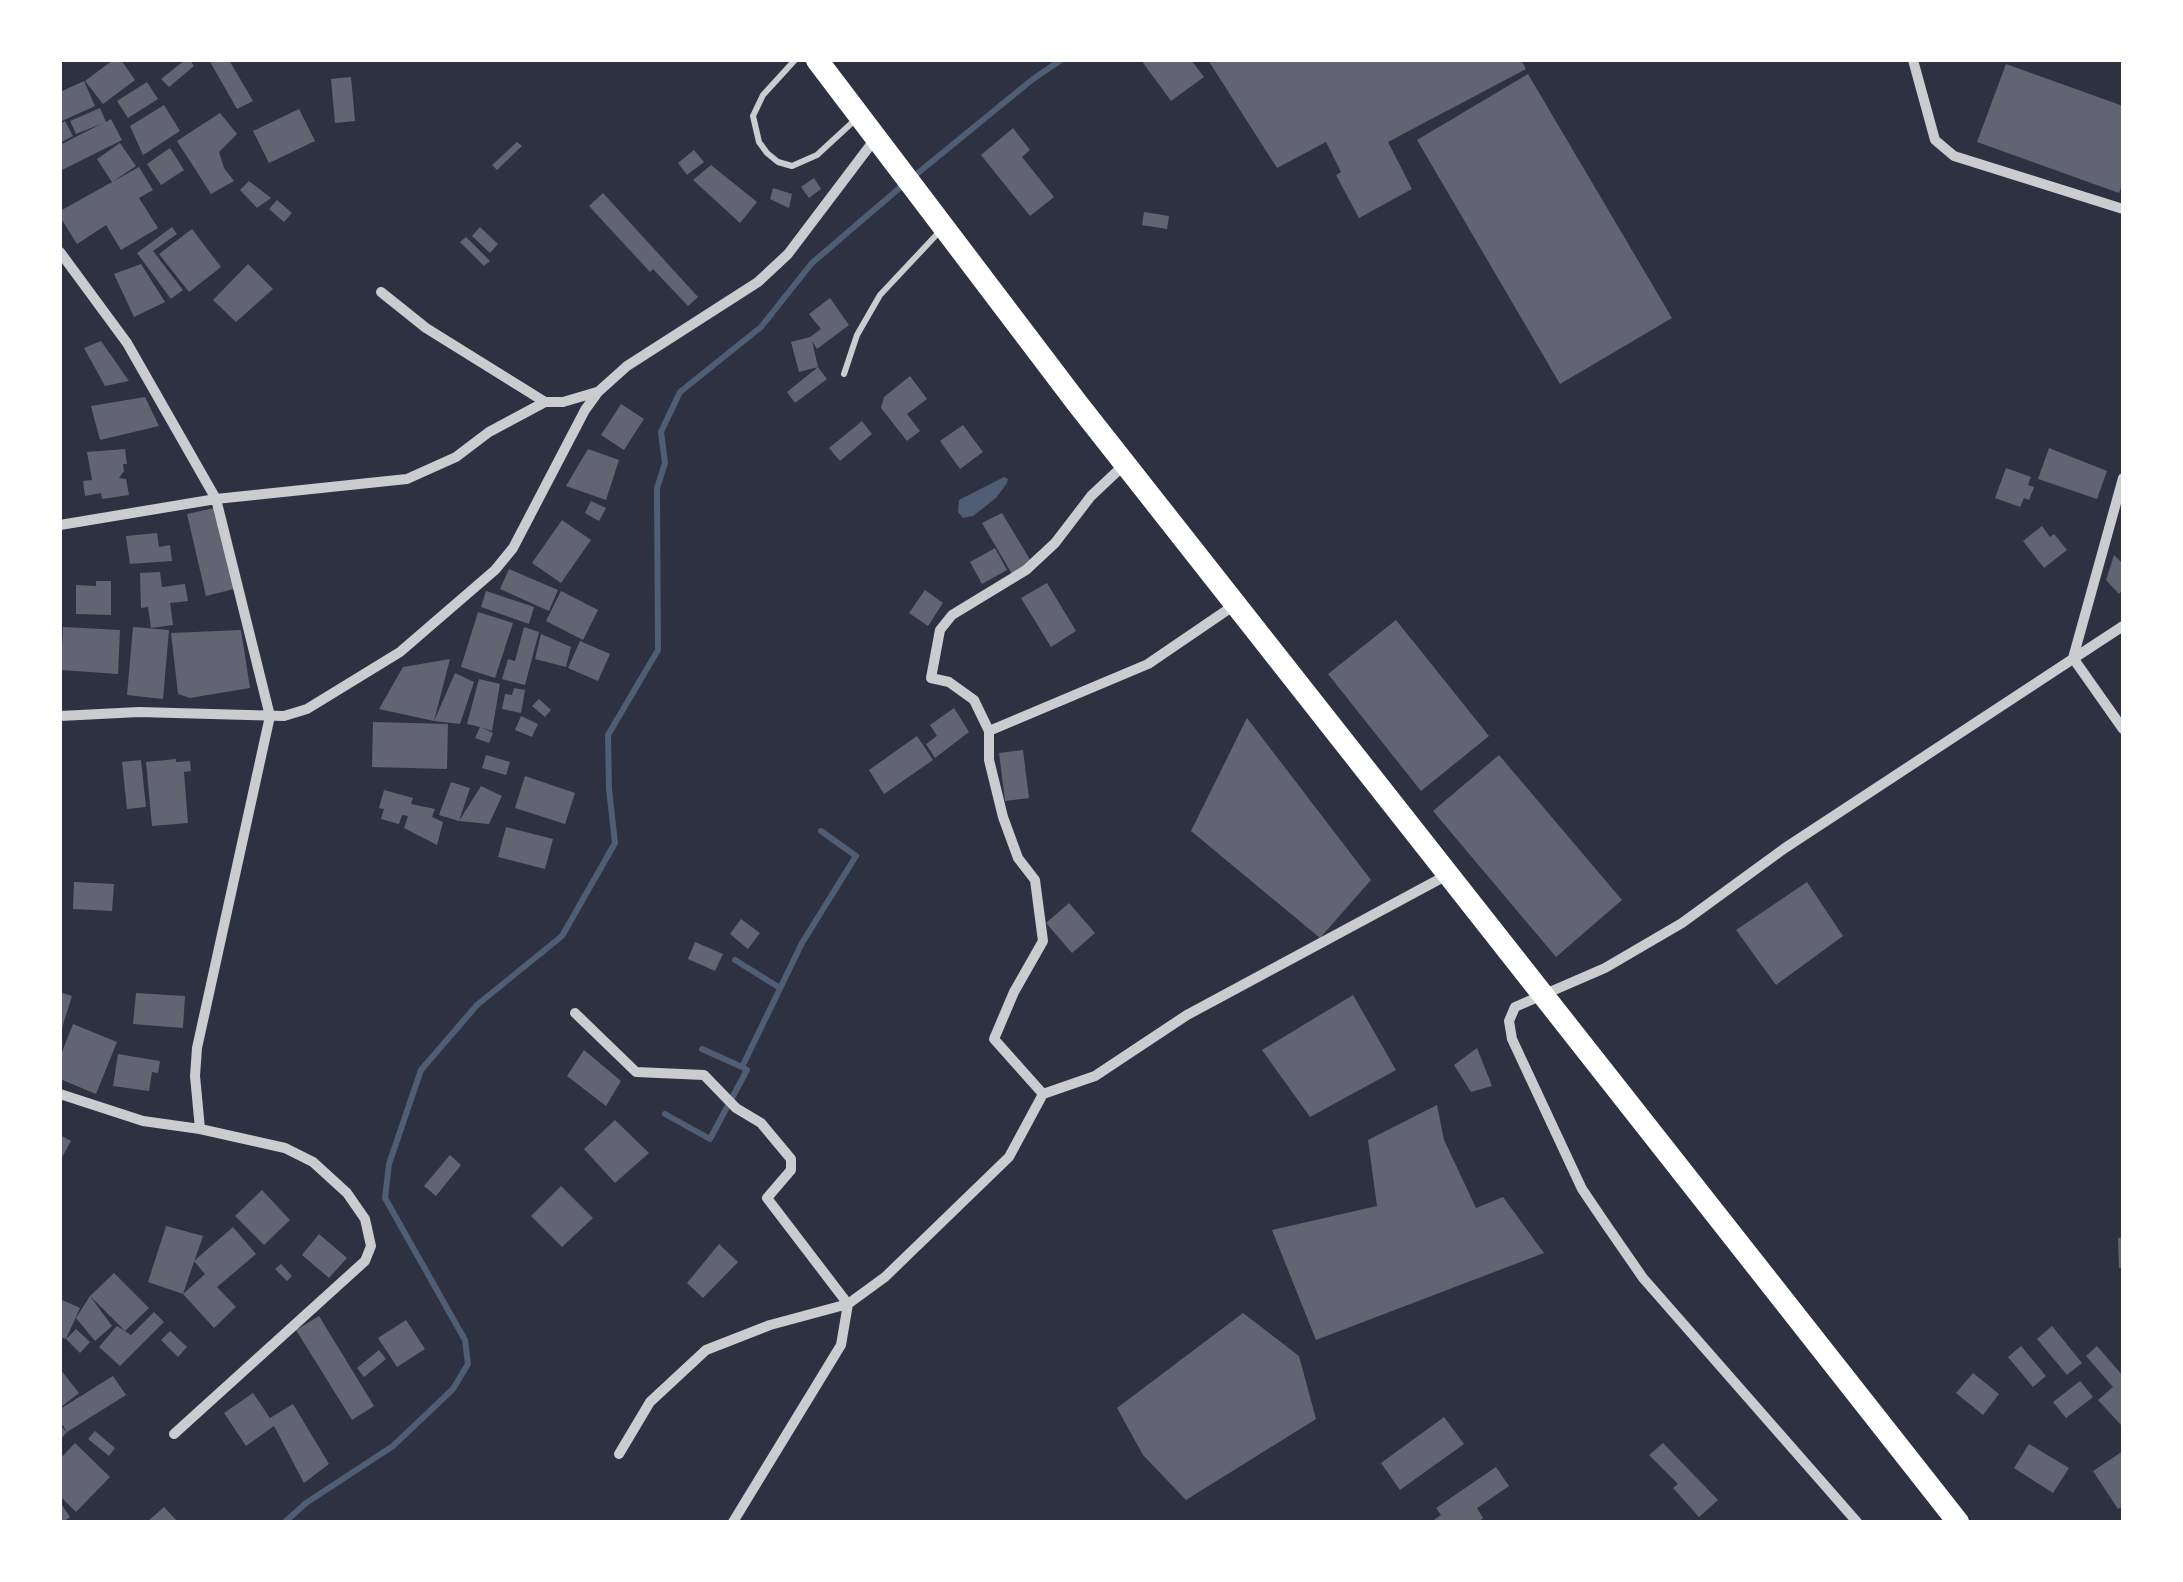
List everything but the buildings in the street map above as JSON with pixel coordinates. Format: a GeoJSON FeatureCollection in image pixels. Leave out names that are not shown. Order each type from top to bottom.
{"type":"FeatureCollection","features":[{"type":"Feature","properties":{"kind":"highway"},"geometry":{"type":"LineString","coordinates":[[817,60],[1125,463],[1958,1522]]}},
{"type":"Feature","properties":{"kind":"street"},"geometry":{"type":"LineString","coordinates":[[1913,60],[1931,114],[1935,140],[1954,156],[2123,210]]}},
{"type":"Feature","properties":{"kind":"street"},"geometry":{"type":"LineString","coordinates":[[60,716],[140,712],[270,716],[307,709],[400,652],[495,570],[513,548],[584,410],[598,392],[627,366],[768,272],[883,145]]}},
{"type":"Feature","properties":{"kind":"street"},"geometry":{"type":"LineString","coordinates":[[60,252],[128,343],[216,499],[270,716],[196,1048],[200,1129]]}},
{"type":"Feature","properties":{"kind":"street"},"geometry":{"type":"LineString","coordinates":[[381,292],[426,328],[545,402]]}},
{"type":"Feature","properties":{"kind":"street"},"geometry":{"type":"LineString","coordinates":[[60,526],[216,499],[407,478],[456,457],[489,432],[545,402],[564,402],[598,392]]}},
{"type":"Feature","properties":{"kind":"street"},"geometry":{"type":"LineString","coordinates":[[1043,1094],[994,1039],[1014,992],[1044,941],[1035,880],[1018,858],[989,760],[988,731],[974,700],[949,682],[932,678],[940,630],[952,615],[1026,570],[1125,463]]}},
{"type":"Feature","properties":{"kind":"street"},"geometry":{"type":"LineString","coordinates":[[2073,658],[2123,478]]}},
{"type":"Feature","properties":{"kind":"street"},"geometry":{"type":"LineString","coordinates":[[988,731],[1148,664],[1237,604]]}},
{"type":"Feature","properties":{"kind":"street"},"geometry":{"type":"LineString","coordinates":[[1856,1522],[1643,1278],[1582,1189],[1512,1039],[1509,1021],[1515,1007],[1605,968],[1682,923],[1785,848],[2123,626]]}},
{"type":"Feature","properties":{"kind":"street"},"geometry":{"type":"LineString","coordinates":[[2073,658],[2123,729]]}},
{"type":"Feature","properties":{"kind":"street"},"geometry":{"type":"LineString","coordinates":[[618,1454],[650,1402],[706,1350],[770,1324],[848,1304],[884,1276],[1009,1158],[1043,1094],[1094,1076],[1187,1015],[1450,873]]}},
{"type":"Feature","properties":{"kind":"street"},"geometry":{"type":"LineString","coordinates":[[576,1013],[636,1072],[704,1075],[736,1108],[761,1123],[791,1159],[791,1170],[767,1198],[848,1304],[842,1345],[733,1522]]}},
{"type":"Feature","properties":{"kind":"street"},"geometry":{"type":"LineString","coordinates":[[60,1094],[143,1122],[200,1129],[285,1148],[313,1162],[347,1193],[365,1219],[372,1246],[364,1261],[174,1434]]}},
{"type":"Feature","properties":{"kind":"lane"},"geometry":{"type":"LineString","coordinates":[[795,60],[763,95],[754,116],[759,142],[767,153],[792,166],[817,155],[860,116]]}},
{"type":"Feature","properties":{"kind":"lane"},"geometry":{"type":"LineString","coordinates":[[844,374],[857,335],[880,294],[945,225]]}},
{"type":"Feature","properties":{"kind":"water"},"geometry":{"type":"Polygon","coordinates":[[[1004,477],[1007,483],[996,498],[973,516],[963,518],[958,512],[959,500],[1004,477]]]}},
{"type":"Feature","properties":{"kind":"waterway"},"geometry":{"type":"LineString","coordinates":[[913,177],[1061,60]]}},
{"type":"Feature","properties":{"kind":"waterway"},"geometry":{"type":"LineString","coordinates":[[285,1522],[306,1503],[393,1446],[453,1389],[468,1364],[465,1340],[385,1198],[389,1164],[421,1070],[477,1005],[562,936],[615,843],[608,735],[658,650],[657,488],[665,463],[661,432],[680,392],[761,327],[812,263],[903,185]]}},
{"type":"Feature","properties":{"kind":"waterway"},"geometry":{"type":"LineString","coordinates":[[665,1114],[710,1139],[747,1070],[742,1067],[802,943],[856,856],[821,831]]}},
{"type":"Feature","properties":{"kind":"waterway"},"geometry":{"type":"LineString","coordinates":[[735,960],[780,988]]}},
{"type":"Feature","properties":{"kind":"waterway"},"geometry":{"type":"LineString","coordinates":[[702,1049],[742,1067]]}}]}
